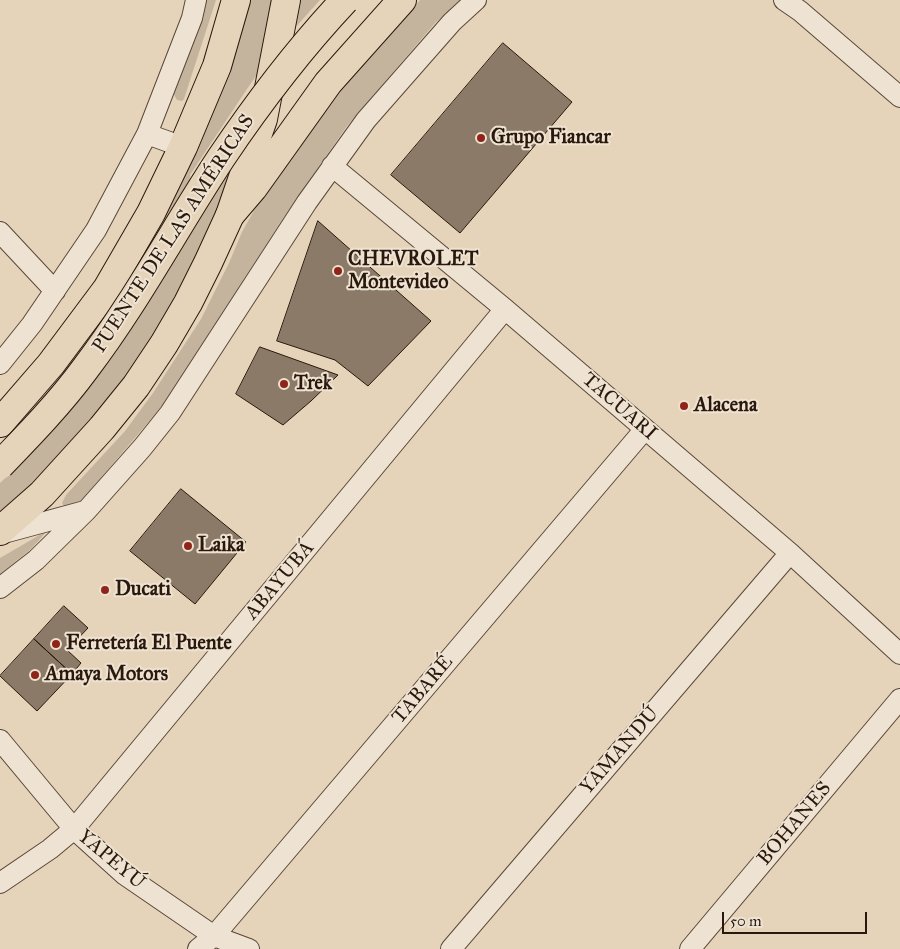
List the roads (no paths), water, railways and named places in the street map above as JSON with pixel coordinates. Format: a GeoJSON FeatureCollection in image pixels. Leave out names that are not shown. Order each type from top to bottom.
{"type":"FeatureCollection","features":[{"type":"Feature","properties":{"kind":"main road"},"geometry":{"type":"LineString","coordinates":[[0,423],[52,364],[107,289],[151,213],[183,147],[217,66],[236,0]]}},
{"type":"Feature","properties":{"kind":"main road"},"geometry":{"type":"LineString","coordinates":[[0,532],[42,494],[102,428],[136,386],[188,303],[230,215],[263,119],[286,0]]}},
{"type":"Feature","properties":{"kind":"main road","name":"PUENTE DE LAS AMÉRICAS"},"geometry":{"type":"LineString","coordinates":[[0,465],[51,412],[86,369],[131,304],[221,158],[274,84],[345,0]]}},
{"type":"Feature","properties":{"kind":"main road"},"geometry":{"type":"LineString","coordinates":[[230,215],[254,188],[328,83],[402,0]]}},
{"type":"Feature","properties":{"kind":"street"},"geometry":{"type":"LineString","coordinates":[[0,364],[32,324],[96,230],[147,134],[192,18],[196,0]]}},
{"type":"Feature","properties":{"kind":"street"},"geometry":{"type":"LineString","coordinates":[[0,588],[36,560],[86,511],[142,448],[170,413],[306,202],[366,120],[452,22],[476,0]]}},
{"type":"Feature","properties":{"kind":"street"},"geometry":{"type":"LineString","coordinates":[[784,0],[800,11],[900,98]]}},
{"type":"Feature","properties":{"kind":"street"},"geometry":{"type":"LineString","coordinates":[[147,134],[183,147]]}},
{"type":"Feature","properties":{"kind":"street","name":"TACUARI"},"geometry":{"type":"LineString","coordinates":[[332,166],[505,309],[790,553],[900,654]]}},
{"type":"Feature","properties":{"kind":"street"},"geometry":{"type":"LineString","coordinates":[[0,232],[55,291]]}},
{"type":"Feature","properties":{"kind":"street","name":"ABAYUBÁ"},"geometry":{"type":"LineString","coordinates":[[0,883],[50,849],[74,829],[505,309]]}},
{"type":"Feature","properties":{"kind":"street","name":"TABARÉ"},"geometry":{"type":"LineString","coordinates":[[198,949],[214,936],[644,429]]}},
{"type":"Feature","properties":{"kind":"street"},"geometry":{"type":"LineString","coordinates":[[0,532],[86,511]]}},
{"type":"Feature","properties":{"kind":"street","name":"YAMANDÚ"},"geometry":{"type":"LineString","coordinates":[[451,949],[790,553]]}},
{"type":"Feature","properties":{"kind":"street","name":"BOHANES"},"geometry":{"type":"LineString","coordinates":[[690,949],[900,699]]}},
{"type":"Feature","properties":{"kind":"street","name":"YAPEYÚ"},"geometry":{"type":"LineString","coordinates":[[0,740],[74,829],[125,875],[214,936],[249,949]]}},
{"type":"Feature","properties":{"kind":"place","name":"Grupo Fiancar"},"geometry":{"type":"Point","coordinates":[481,138]}},
{"type":"Feature","properties":{"kind":"place","name":"CHEVROLET Montevideo"},"geometry":{"type":"Point","coordinates":[338,271]}},
{"type":"Feature","properties":{"kind":"place","name":"Trek"},"geometry":{"type":"Point","coordinates":[284,384]}},
{"type":"Feature","properties":{"kind":"place","name":"Alacena"},"geometry":{"type":"Point","coordinates":[684,406]}},
{"type":"Feature","properties":{"kind":"place","name":"Laika"},"geometry":{"type":"Point","coordinates":[188,546]}},
{"type":"Feature","properties":{"kind":"place","name":"Ducati"},"geometry":{"type":"Point","coordinates":[105,590]}},
{"type":"Feature","properties":{"kind":"place","name":"Ferretería El Puente"},"geometry":{"type":"Point","coordinates":[56,644]}},
{"type":"Feature","properties":{"kind":"place","name":"Amaya Motors"},"geometry":{"type":"Point","coordinates":[35,675]}}]}
